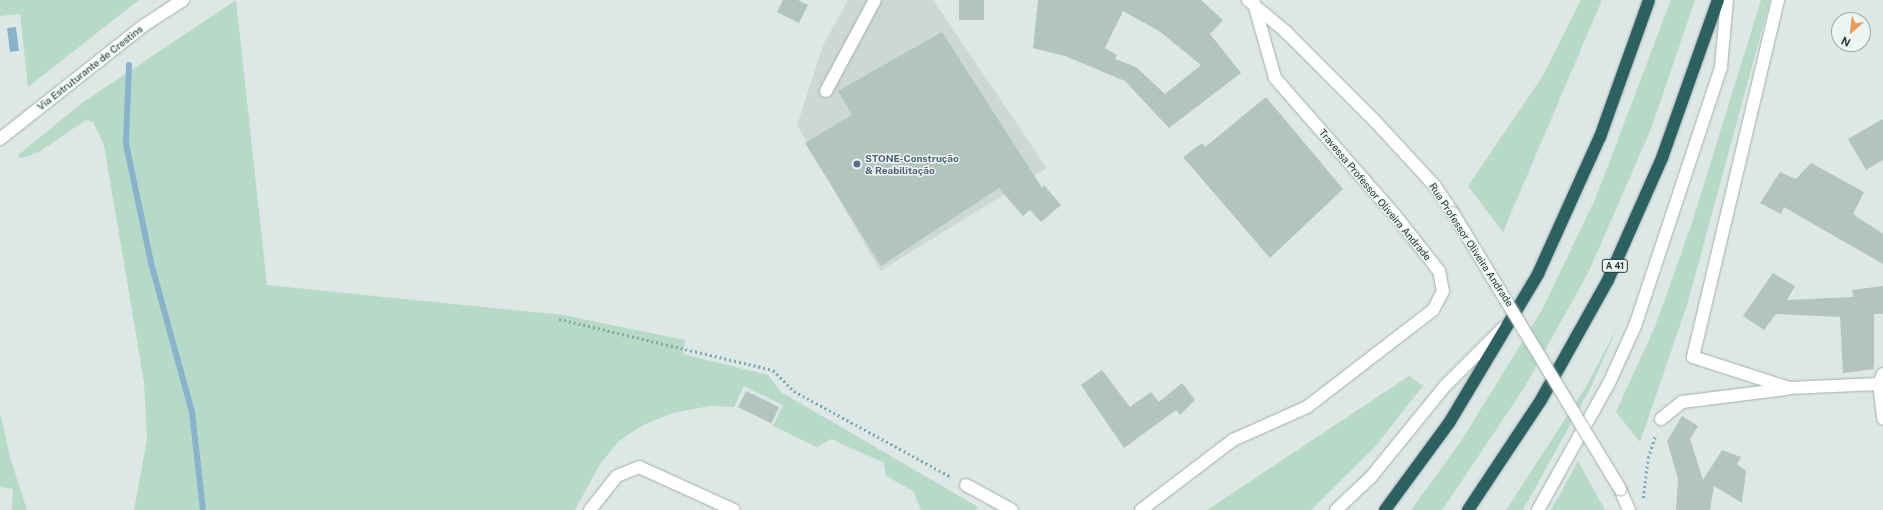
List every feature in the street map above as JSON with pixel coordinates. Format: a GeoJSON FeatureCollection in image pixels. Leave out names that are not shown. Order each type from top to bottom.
{"type":"FeatureCollection","features":[{"type":"Feature","properties":{"kind":"highway"},"geometry":{"type":"LineString","coordinates":[[1385,510],[1449,423],[1515,316],[1583,177],[1649,0]]}},
{"type":"Feature","properties":{"kind":"highway","name":"A 41"},"geometry":{"type":"LineString","coordinates":[[1468,510],[1541,400],[1608,280],[1662,158],[1718,0]]}},
{"type":"Feature","properties":{"kind":"street","name":"Via Estruturante de Crestins"},"geometry":{"type":"LineString","coordinates":[[0,140],[143,26],[183,0]]}},
{"type":"Feature","properties":{"kind":"street"},"geometry":{"type":"LineString","coordinates":[[826,91],[875,0]]}},
{"type":"Feature","properties":{"kind":"street"},"geometry":{"type":"LineString","coordinates":[[1538,510],[1609,383],[1635,326],[1721,67],[1727,0]]}},
{"type":"Feature","properties":{"kind":"street"},"geometry":{"type":"LineString","coordinates":[[1778,0],[1693,357],[1789,388]]}},
{"type":"Feature","properties":{"kind":"street","name":"Rua Professor Oliveira Andrade"},"geometry":{"type":"LineString","coordinates":[[1251,1],[1374,120],[1435,186],[1453,213],[1620,489],[1629,510]]}},
{"type":"Feature","properties":{"kind":"street","name":"Travessa Professor Oliveira Andrade"},"geometry":{"type":"LineString","coordinates":[[1141,510],[1233,440],[1307,407],[1433,310],[1443,291],[1439,271],[1395,215],[1275,78],[1251,1]]}},
{"type":"Feature","properties":{"kind":"street"},"geometry":{"type":"LineString","coordinates":[[1336,510],[1371,477],[1445,386],[1515,316]]}},
{"type":"Feature","properties":{"kind":"street"},"geometry":{"type":"LineString","coordinates":[[1662,419],[1682,402],[1789,388],[1881,379],[1883,419]]}},
{"type":"Feature","properties":{"kind":"street"},"geometry":{"type":"LineString","coordinates":[[590,510],[617,476],[640,467],[734,510]]}},
{"type":"Feature","properties":{"kind":"street"},"geometry":{"type":"LineString","coordinates":[[966,486],[1012,510]]}},
{"type":"Feature","properties":{"kind":"path"},"geometry":{"type":"LineString","coordinates":[[559,319],[772,370],[794,391],[966,486]]}},
{"type":"Feature","properties":{"kind":"path"},"geometry":{"type":"LineString","coordinates":[[1643,502],[1648,458],[1662,419]]}},
{"type":"Feature","properties":{"kind":"shaded area"},"geometry":{"type":"Polygon","coordinates":[[[848,0],[933,0],[1047,168],[880,271],[797,125],[824,43],[848,0]]]}},
{"type":"Feature","properties":{"kind":"green space"},"geometry":{"type":"Polygon","coordinates":[[[0,0],[139,0],[28,87],[20,14],[0,16],[0,0]]]}},
{"type":"Feature","properties":{"kind":"green space"},"geometry":{"type":"Polygon","coordinates":[[[236,0],[267,285],[563,315],[685,340],[683,354],[768,375],[781,392],[978,507],[975,510],[921,510],[913,491],[886,476],[884,463],[831,439],[817,447],[773,426],[783,405],[744,386],[734,407],[710,406],[673,413],[643,425],[620,440],[600,464],[575,510],[134,510],[147,439],[144,382],[104,145],[93,122],[86,120],[39,152],[22,158],[17,156],[82,103],[236,0]]]}},
{"type":"Feature","properties":{"kind":"green space"},"geometry":{"type":"Polygon","coordinates":[[[1581,0],[1602,0],[1503,232],[1468,186],[1544,74],[1581,0]]]}},
{"type":"Feature","properties":{"kind":"green space"},"geometry":{"type":"Polygon","coordinates":[[[1671,0],[1695,0],[1651,129],[1589,271],[1524,388],[1442,510],[1411,510],[1461,441],[1542,310],[1596,197],[1671,0]]]}},
{"type":"Feature","properties":{"kind":"green space"},"geometry":{"type":"Polygon","coordinates":[[[1761,0],[1770,0],[1688,302],[1640,442],[1616,412],[1656,324],[1692,223],[1761,0]]]}},
{"type":"Feature","properties":{"kind":"green space"},"geometry":{"type":"Polygon","coordinates":[[[1619,324],[1591,387],[1523,510],[1506,510],[1587,385],[1619,324]]]}},
{"type":"Feature","properties":{"kind":"green space"},"geometry":{"type":"Polygon","coordinates":[[[1409,376],[1423,386],[1374,448],[1311,510],[1207,510],[1409,376]]]}},
{"type":"Feature","properties":{"kind":"green space"},"geometry":{"type":"Polygon","coordinates":[[[0,413],[10,457],[27,510],[12,510],[13,489],[0,487],[0,413]]]}},
{"type":"Feature","properties":{"kind":"green space"},"geometry":{"type":"Polygon","coordinates":[[[1578,461],[1605,510],[1551,510],[1571,474],[1578,461]]]}},
{"type":"Feature","properties":{"kind":"water"},"geometry":{"type":"Polygon","coordinates":[[[16,27],[19,51],[10,52],[7,28],[16,27]]]}},
{"type":"Feature","properties":{"kind":"building"},"geometry":{"type":"Polygon","coordinates":[[[783,0],[798,0],[808,5],[799,23],[777,12],[783,0]]]}},
{"type":"Feature","properties":{"kind":"building"},"geometry":{"type":"Polygon","coordinates":[[[959,0],[984,0],[984,20],[959,20],[959,0]]]}},
{"type":"Feature","properties":{"kind":"building"},"geometry":{"type":"Polygon","coordinates":[[[1038,0],[1201,0],[1223,20],[1210,34],[1241,73],[1169,128],[1125,81],[1065,56],[1033,48],[1038,0]],[[1123,11],[1105,48],[1117,55],[1115,59],[1136,67],[1165,94],[1201,65],[1159,31],[1123,11]]]}},
{"type":"Feature","properties":{"kind":"building"},"geometry":{"type":"Polygon","coordinates":[[[942,32],[1042,188],[1044,185],[1061,205],[1041,222],[1030,210],[1023,216],[999,188],[881,266],[805,143],[852,115],[838,91],[942,32]]]}},
{"type":"Feature","properties":{"kind":"building"},"geometry":{"type":"Polygon","coordinates":[[[1266,97],[1343,189],[1270,258],[1183,157],[1202,143],[1205,147],[1266,97]]]}},
{"type":"Feature","properties":{"kind":"building"},"geometry":{"type":"Polygon","coordinates":[[[1883,119],[1883,160],[1866,170],[1848,139],[1883,119]]]}},
{"type":"Feature","properties":{"kind":"building"},"geometry":{"type":"Polygon","coordinates":[[[1811,163],[1864,192],[1853,214],[1883,234],[1883,264],[1784,207],[1781,214],[1760,203],[1780,172],[1796,179],[1811,163]]]}},
{"type":"Feature","properties":{"kind":"building"},"geometry":{"type":"Polygon","coordinates":[[[1773,273],[1795,286],[1787,300],[1853,297],[1852,290],[1883,286],[1883,314],[1874,314],[1874,369],[1843,373],[1840,317],[1776,314],[1764,330],[1743,316],[1773,273]]]}},
{"type":"Feature","properties":{"kind":"building"},"geometry":{"type":"Polygon","coordinates":[[[1102,370],[1130,407],[1151,392],[1159,402],[1182,383],[1195,400],[1180,415],[1176,410],[1124,448],[1081,385],[1102,370]]]}},
{"type":"Feature","properties":{"kind":"building"},"geometry":{"type":"Polygon","coordinates":[[[746,391],[779,407],[771,423],[738,407],[746,391]]]}},
{"type":"Feature","properties":{"kind":"building"},"geometry":{"type":"Polygon","coordinates":[[[1682,416],[1698,426],[1690,439],[1703,480],[1722,450],[1741,457],[1737,464],[1746,471],[1742,503],[1714,486],[1710,510],[1676,510],[1678,479],[1667,441],[1682,416]]]}},
{"type":"Feature","properties":{"kind":"waterway"},"geometry":{"type":"LineString","coordinates":[[129,65],[126,144],[151,263],[192,412],[203,510]]}},
{"type":"Feature","properties":{"kind":"place","name":"STONE-Construção & Reabilitação"},"geometry":{"type":"Point","coordinates":[857,164]}}]}
